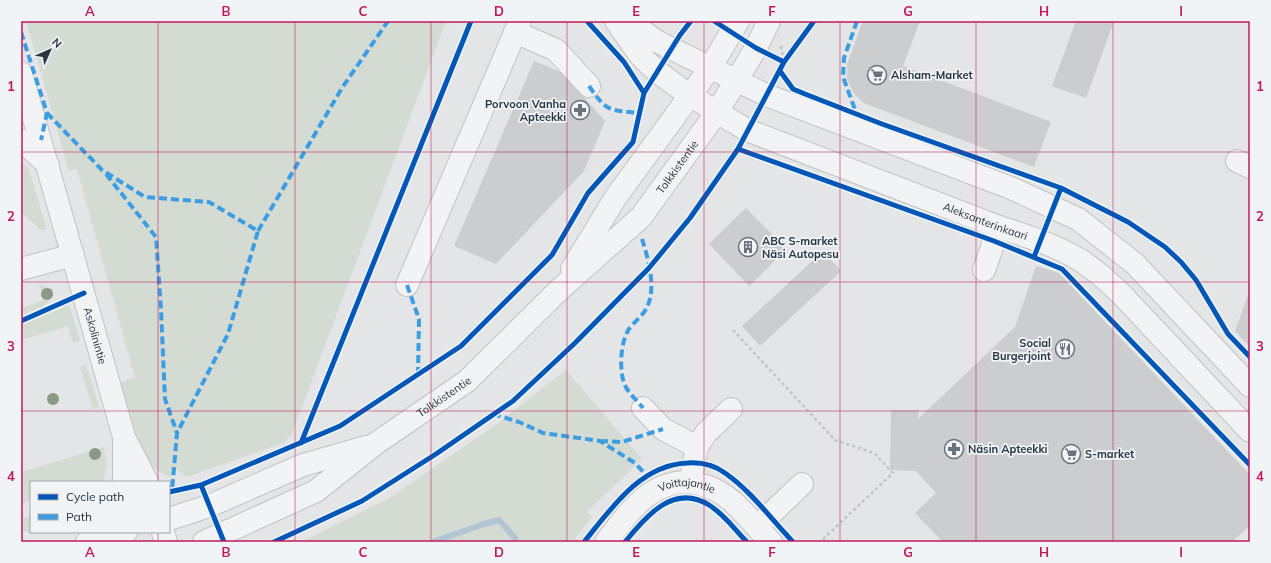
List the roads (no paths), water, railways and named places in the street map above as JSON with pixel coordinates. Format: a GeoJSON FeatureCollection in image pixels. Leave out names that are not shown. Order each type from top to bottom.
{"type":"FeatureCollection","features":[{"type":"Feature","properties":{"kind":"street","name":"Aleksanterinkaari"},"geometry":{"type":"LineString","coordinates":[[616,21],[641,56],[658,71],[692,96],[747,130],[999,227],[1042,241],[1080,260],[1101,275],[1123,296],[1250,431]]}},
{"type":"Feature","properties":{"kind":"street"},"geometry":{"type":"LineString","coordinates":[[629,21],[656,40],[737,82],[766,95],[1011,188],[1078,219],[1135,264],[1250,386]]}},
{"type":"Feature","properties":{"kind":"street","name":"Tolkkistentie"},"geometry":{"type":"LineString","coordinates":[[558,291],[616,197],[692,96],[738,21]]}},
{"type":"Feature","properties":{"kind":"street","name":"Tolkkistentie"},"geometry":{"type":"LineString","coordinates":[[204,542],[316,491],[374,444],[467,381],[558,291],[641,217],[737,82],[769,21]]}},
{"type":"Feature","properties":{"kind":"street"},"geometry":{"type":"LineString","coordinates":[[407,285],[518,27],[556,50],[589,86]]}},
{"type":"Feature","properties":{"kind":"street","name":"Askolinintie"},"geometry":{"type":"LineString","coordinates":[[21,73],[124,437],[146,481]]}},
{"type":"Feature","properties":{"kind":"street"},"geometry":{"type":"LineString","coordinates":[[21,140],[48,165]]}},
{"type":"Feature","properties":{"kind":"street"},"geometry":{"type":"LineString","coordinates":[[984,270],[999,227]]}},
{"type":"Feature","properties":{"kind":"street"},"geometry":{"type":"LineString","coordinates":[[26,262],[73,255]]}},
{"type":"Feature","properties":{"kind":"street"},"geometry":{"type":"LineString","coordinates":[[643,408],[663,428],[697,446]]}},
{"type":"Feature","properties":{"kind":"street"},"geometry":{"type":"LineString","coordinates":[[690,482],[697,446],[706,433],[731,409]]}},
{"type":"Feature","properties":{"kind":"street","name":"Askolinintie"},"geometry":{"type":"LineString","coordinates":[[124,437],[124,481]]}},
{"type":"Feature","properties":{"kind":"street","name":"Tolkkistentie"},"geometry":{"type":"LineString","coordinates":[[170,519],[209,506],[303,465],[374,444]]}},
{"type":"Feature","properties":{"kind":"street","name":"Voittajantie"},"geometry":{"type":"LineString","coordinates":[[606,542],[631,509],[646,496],[674,481],[690,482],[709,486],[732,501],[764,534]]}},
{"type":"Feature","properties":{"kind":"street"},"geometry":{"type":"LineString","coordinates":[[764,534],[802,484]]}},
{"type":"Feature","properties":{"kind":"street"},"geometry":{"type":"LineString","coordinates":[[87,542],[122,533]]}},
{"type":"Feature","properties":{"kind":"waterway"},"geometry":{"type":"LineString","coordinates":[[433,542],[499,520],[515,538]]}},
{"type":"Feature","properties":{"kind":"place","name":"Alsham-Market"},"geometry":{"type":"Point","coordinates":[877,75]}},
{"type":"Feature","properties":{"kind":"place","name":"Porvoon Vanha Apteekki"},"geometry":{"type":"Point","coordinates":[580,110]}},
{"type":"Feature","properties":{"kind":"place","name":"ABC S-market Näsi Autopesu"},"geometry":{"type":"Point","coordinates":[748,247]}},
{"type":"Feature","properties":{"kind":"place","name":"Social Burgerjoint"},"geometry":{"type":"Point","coordinates":[1065,349]}},
{"type":"Feature","properties":{"kind":"place","name":"Näsin Apteekki"},"geometry":{"type":"Point","coordinates":[954,449]}},
{"type":"Feature","properties":{"kind":"place","name":"S-market"},"geometry":{"type":"Point","coordinates":[1071,454]}}]}
